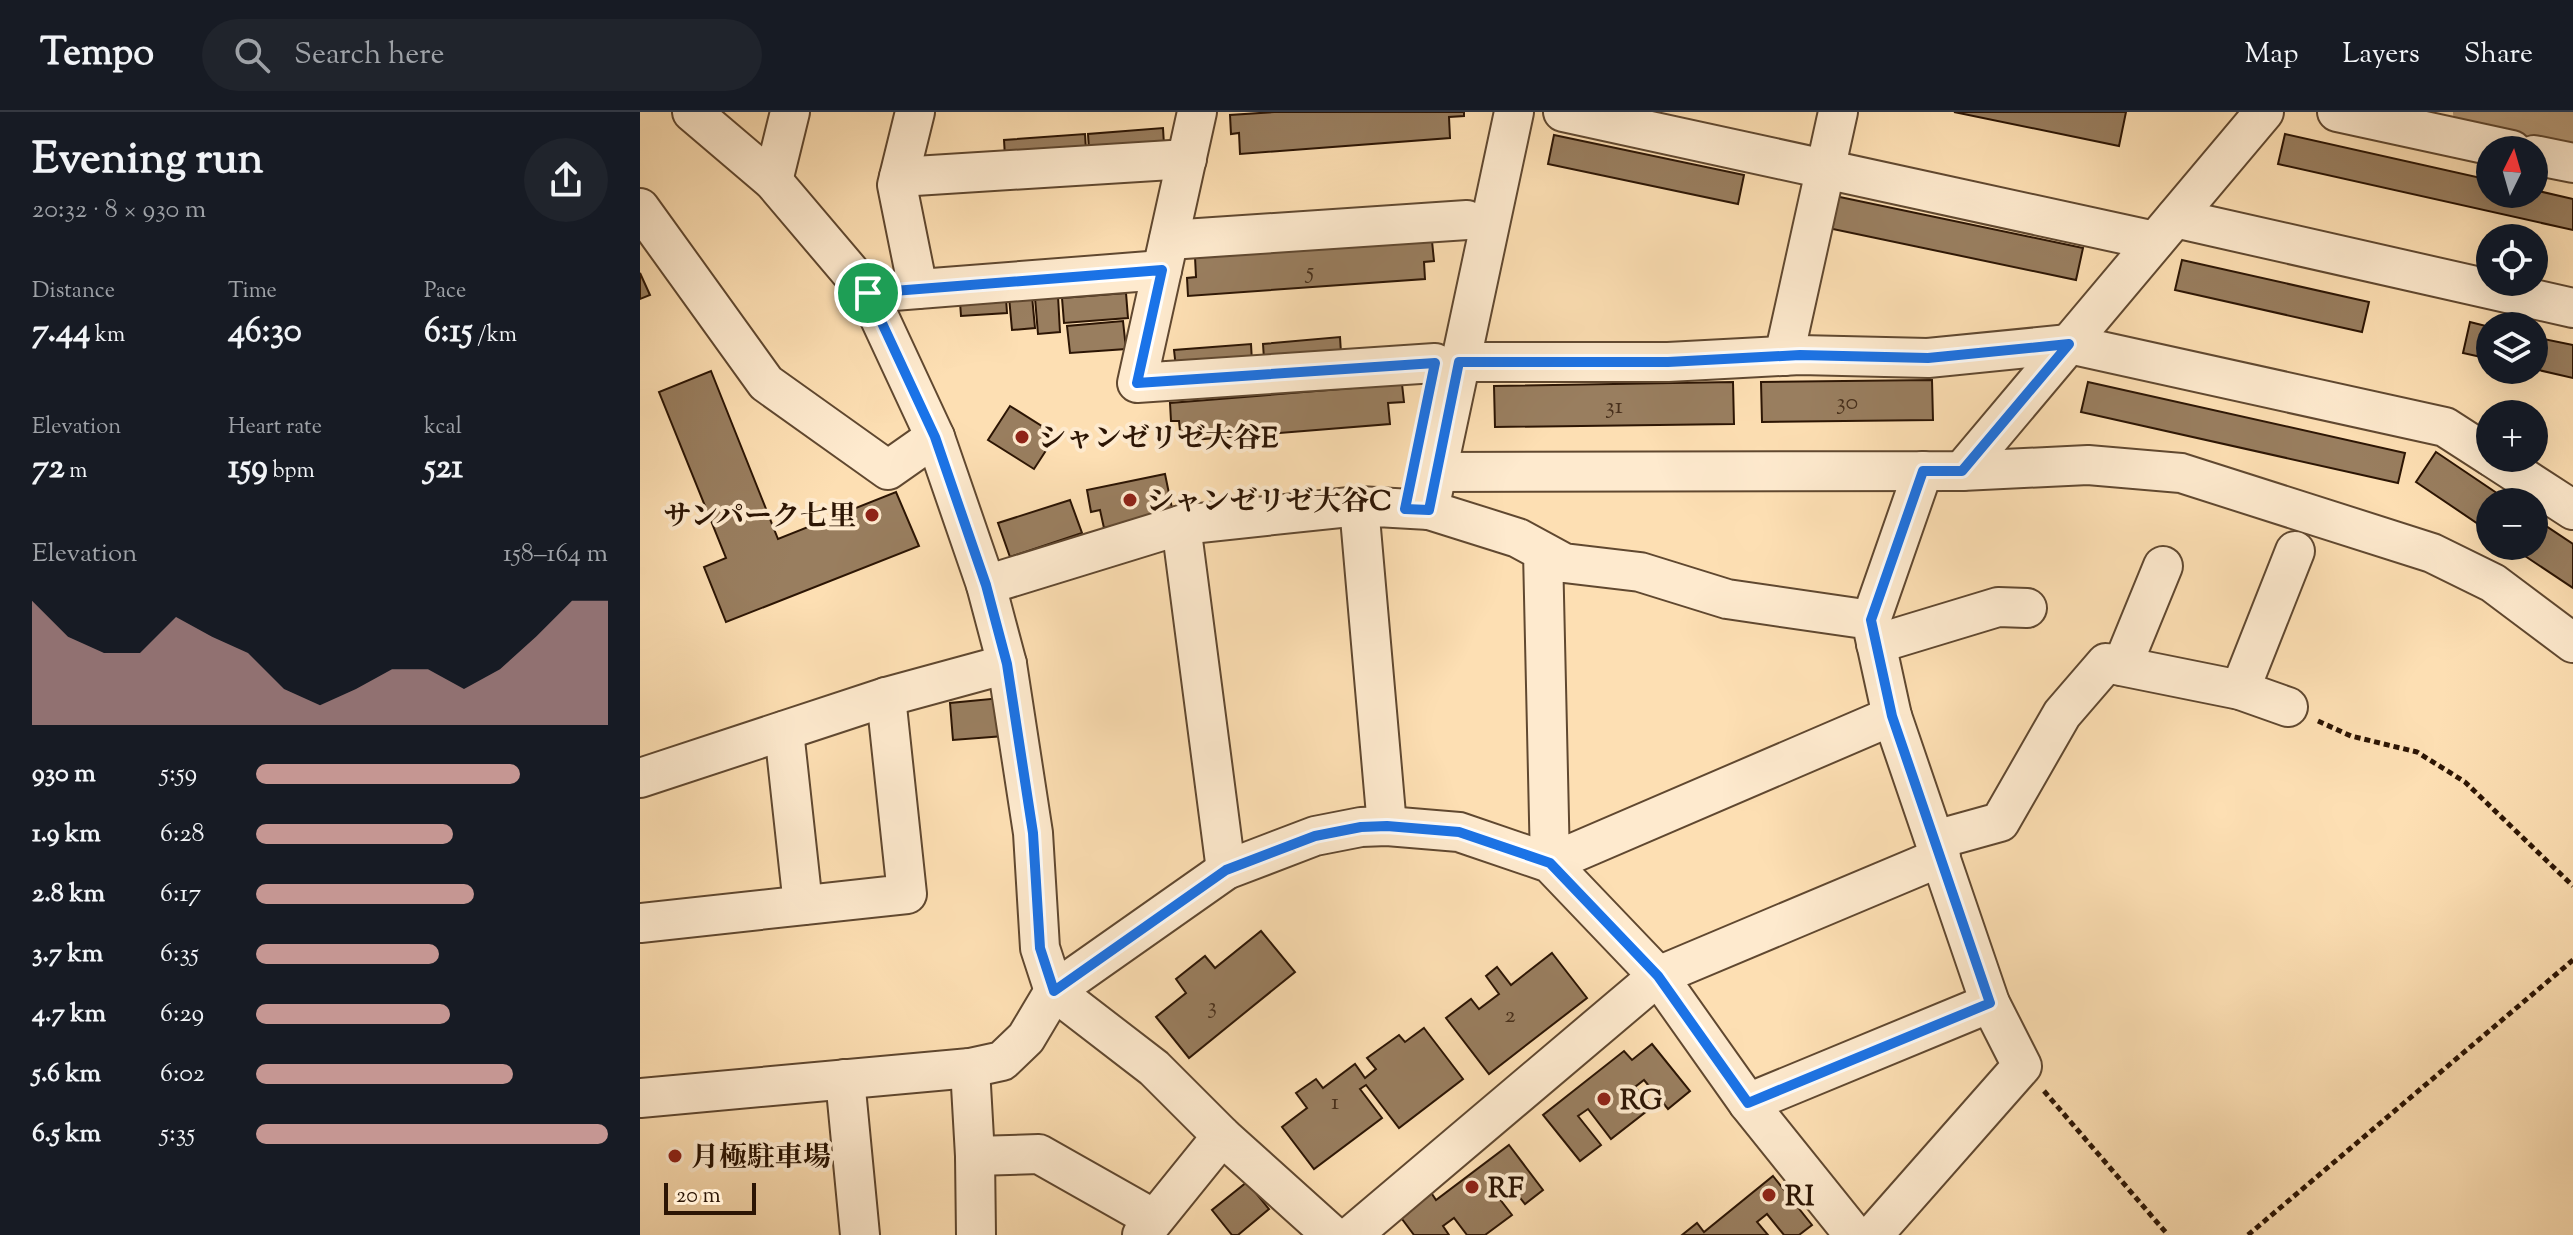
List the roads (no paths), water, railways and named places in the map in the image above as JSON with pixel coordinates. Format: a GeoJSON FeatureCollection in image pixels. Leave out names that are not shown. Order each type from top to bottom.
{"type":"FeatureCollection","features":[{"type":"Feature","properties":{"kind":"street"},"geometry":{"type":"LineString","coordinates":[[692,112],[773,181],[868,293],[935,437],[986,585],[1007,664],[1033,833],[1040,948],[1054,991],[1154,1068],[1222,1136],[1331,1233],[1658,976],[2000,822],[2062,714],[2106,663],[2240,690],[2288,707]]}},
{"type":"Feature","properties":{"kind":"street"},"geometry":{"type":"LineString","coordinates":[[773,181],[790,112]]}},
{"type":"Feature","properties":{"kind":"street"},"geometry":{"type":"LineString","coordinates":[[915,112],[897,185],[918,289]]}},
{"type":"Feature","properties":{"kind":"street"},"geometry":{"type":"LineString","coordinates":[[1197,112],[1137,383],[1447,362],[1668,362],[1784,356],[1928,358],[2069,344],[2445,427],[2476,447]]}},
{"type":"Feature","properties":{"kind":"street"},"geometry":{"type":"LineString","coordinates":[[1417,509],[1436,472],[1447,362],[1467,220],[1491,112]]}},
{"type":"Feature","properties":{"kind":"street"},"geometry":{"type":"LineString","coordinates":[[1417,509],[1447,362],[1514,112]]}},
{"type":"Feature","properties":{"kind":"street"},"geometry":{"type":"LineString","coordinates":[[1563,112],[1826,170],[2165,230],[2573,308]]}},
{"type":"Feature","properties":{"kind":"street"},"geometry":{"type":"LineString","coordinates":[[1784,356],[1838,112]]}},
{"type":"Feature","properties":{"kind":"street"},"geometry":{"type":"LineString","coordinates":[[1962,471],[2264,112]]}},
{"type":"Feature","properties":{"kind":"street"},"geometry":{"type":"LineString","coordinates":[[2337,112],[2476,142]]}},
{"type":"Feature","properties":{"kind":"street"},"geometry":{"type":"LineString","coordinates":[[2548,158],[2573,163]]}},
{"type":"Feature","properties":{"kind":"street"},"geometry":{"type":"LineString","coordinates":[[899,177],[1187,159]]}},
{"type":"Feature","properties":{"kind":"street"},"geometry":{"type":"LineString","coordinates":[[640,208],[766,383],[888,470],[935,437]]}},
{"type":"Feature","properties":{"kind":"street"},"geometry":{"type":"LineString","coordinates":[[868,293],[1467,220]]}},
{"type":"Feature","properties":{"kind":"street"},"geometry":{"type":"LineString","coordinates":[[1436,472],[1962,471],[2088,465],[2181,473],[2432,553],[2493,583],[2573,643]]}},
{"type":"Feature","properties":{"kind":"street"},"geometry":{"type":"LineString","coordinates":[[1873,1235],[2022,1066],[1990,1003],[1892,716],[1873,632],[1923,471]]}},
{"type":"Feature","properties":{"kind":"street"},"geometry":{"type":"LineString","coordinates":[[2514,472],[2573,510]]}},
{"type":"Feature","properties":{"kind":"street"},"geometry":{"type":"LineString","coordinates":[[986,585],[1181,525],[1359,506],[1417,509],[1518,538],[1564,563],[1640,572],[1727,599],[1873,632],[1998,607],[2027,608]]}},
{"type":"Feature","properties":{"kind":"street"},"geometry":{"type":"LineString","coordinates":[[1359,506],[1387,826]]}},
{"type":"Feature","properties":{"kind":"street"},"geometry":{"type":"LineString","coordinates":[[1181,525],[1226,870]]}},
{"type":"Feature","properties":{"kind":"street"},"geometry":{"type":"LineString","coordinates":[[2240,690],[2295,551]]}},
{"type":"Feature","properties":{"kind":"street"},"geometry":{"type":"LineString","coordinates":[[1543,552],[1550,863]]}},
{"type":"Feature","properties":{"kind":"street"},"geometry":{"type":"LineString","coordinates":[[2122,666],[2163,566]]}},
{"type":"Feature","properties":{"kind":"street"},"geometry":{"type":"LineString","coordinates":[[640,778],[886,697],[1007,664]]}},
{"type":"Feature","properties":{"kind":"street"},"geometry":{"type":"LineString","coordinates":[[640,923],[907,894],[886,697]]}},
{"type":"Feature","properties":{"kind":"street"},"geometry":{"type":"LineString","coordinates":[[1550,863],[1892,716]]}},
{"type":"Feature","properties":{"kind":"street"},"geometry":{"type":"LineString","coordinates":[[784,731],[803,905]]}},
{"type":"Feature","properties":{"kind":"street"},"geometry":{"type":"LineString","coordinates":[[640,1098],[970,1068],[1002,1061],[1026,1038],[1054,991],[1226,870],[1315,836],[1361,827],[1459,832],[1550,863],[1658,976],[1748,1103],[1854,1235]]}},
{"type":"Feature","properties":{"kind":"street"},"geometry":{"type":"LineString","coordinates":[[1748,1103],[1990,1003]]}},
{"type":"Feature","properties":{"kind":"street"},"geometry":{"type":"LineString","coordinates":[[970,1068],[976,1235]]}},
{"type":"Feature","properties":{"kind":"street"},"geometry":{"type":"LineString","coordinates":[[845,1079],[860,1235]]}},
{"type":"Feature","properties":{"kind":"street"},"geometry":{"type":"LineString","coordinates":[[975,1156],[1039,1154],[1148,1227],[1222,1136]]}},
{"type":"Feature","properties":{"kind":"waterway"},"geometry":{"type":"LineString","coordinates":[[2480,112],[2573,132]]}},
{"type":"Feature","properties":{"kind":"place","name":"シャンゼリゼ大谷E"},"geometry":{"type":"Point","coordinates":[1022,437]}},
{"type":"Feature","properties":{"kind":"place","name":"シャンゼリゼ大谷C"},"geometry":{"type":"Point","coordinates":[1130,500]}},
{"type":"Feature","properties":{"kind":"place","name":"サンパーク七里"},"geometry":{"type":"Point","coordinates":[872,515]}},
{"type":"Feature","properties":{"kind":"place","name":"RG"},"geometry":{"type":"Point","coordinates":[1604,1099]}},
{"type":"Feature","properties":{"kind":"place","name":"月極駐車場"},"geometry":{"type":"Point","coordinates":[675,1156]}},
{"type":"Feature","properties":{"kind":"place","name":"RF"},"geometry":{"type":"Point","coordinates":[1472,1187]}},
{"type":"Feature","properties":{"kind":"place","name":"RI"},"geometry":{"type":"Point","coordinates":[1769,1195]}}]}
